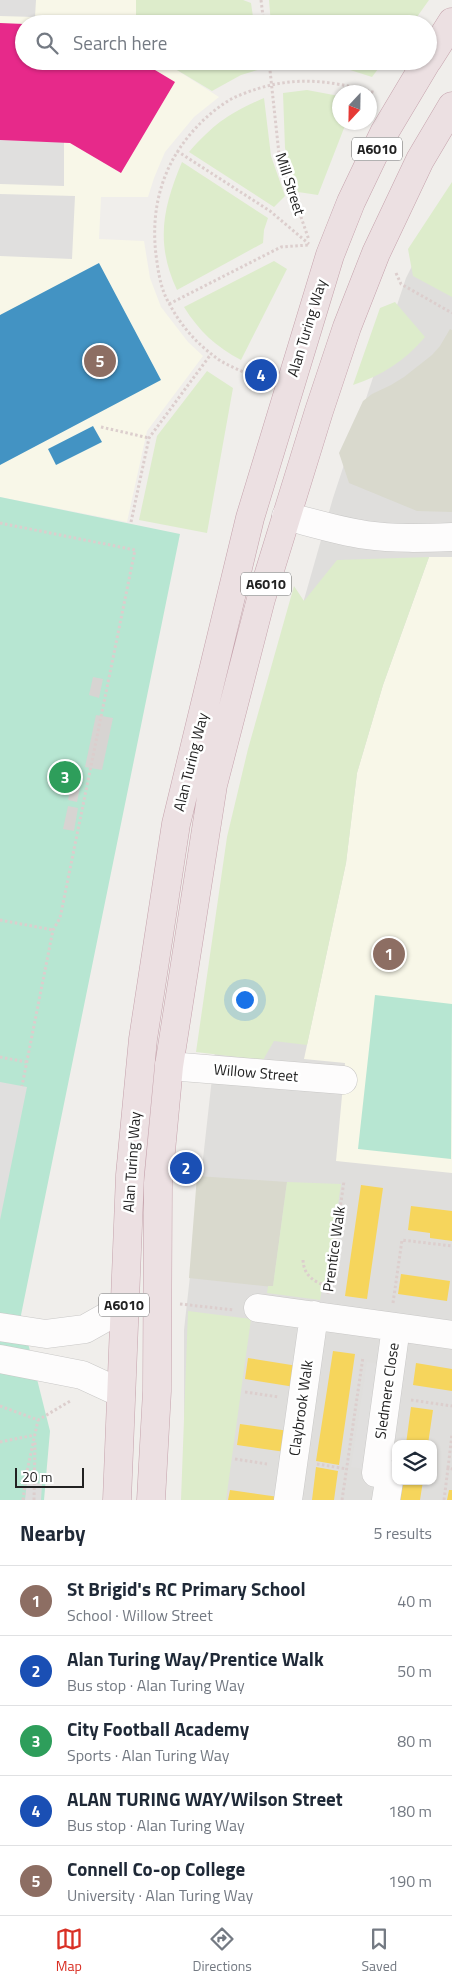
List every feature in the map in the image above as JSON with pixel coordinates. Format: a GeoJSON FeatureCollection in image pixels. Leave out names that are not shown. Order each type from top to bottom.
{"type":"FeatureCollection","features":[{"type":"Feature","properties":{"kind":"highway","name":"Alan Turing Way"},"geometry":{"type":"LineString","coordinates":[[437,46],[452,22]]}},
{"type":"Feature","properties":{"kind":"highway","name":"Alan Turing Way"},"geometry":{"type":"LineString","coordinates":[[117,1500],[130,1175],[143,1039],[176,824],[242,548],[310,317],[335,241],[351,202],[384,133],[422,70]]}},
{"type":"Feature","properties":{"kind":"highway","name":"Alan Turing Way"},"geometry":{"type":"LineString","coordinates":[[151,1500],[157,1391],[158,1183],[168,1066],[213,786],[262,599],[286,516],[347,327],[376,252],[420,160],[452,106]]}},
{"type":"Feature","properties":{"kind":"street"},"geometry":{"type":"LineString","coordinates":[[286,516],[334,529],[368,535],[412,538],[452,537]]}},
{"type":"Feature","properties":{"kind":"street","name":"Willow Street"},"geometry":{"type":"LineString","coordinates":[[168,1066],[343,1080]]}},
{"type":"Feature","properties":{"kind":"street"},"geometry":{"type":"LineString","coordinates":[[0,1327],[46,1334],[85,1328],[124,1307]]}},
{"type":"Feature","properties":{"kind":"street"},"geometry":{"type":"LineString","coordinates":[[258,1308],[392,1327]]}},
{"type":"Feature","properties":{"kind":"street","name":"Claybrook Walk"},"geometry":{"type":"LineString","coordinates":[[288,1500],[302,1400],[320,1316]]}},
{"type":"Feature","properties":{"kind":"street","name":"Sledmere Close"},"geometry":{"type":"LineString","coordinates":[[376,1473],[387,1396],[392,1327],[452,1335]]}},
{"type":"Feature","properties":{"kind":"street"},"geometry":{"type":"LineString","coordinates":[[0,1359],[82,1375],[121,1393]]}},
{"type":"Feature","properties":{"kind":"street"},"geometry":{"type":"LineString","coordinates":[[376,1473],[390,1475],[386,1500]]}},
{"type":"Feature","properties":{"kind":"path"},"geometry":{"type":"LineString","coordinates":[[259,0],[262,15]]}},
{"type":"Feature","properties":{"kind":"path","name":"Mill Street"},"geometry":{"type":"LineString","coordinates":[[270,70],[279,154],[311,245]]}},
{"type":"Feature","properties":{"kind":"path"},"geometry":{"type":"LineString","coordinates":[[247,374],[211,354],[188,332],[169,304],[159,280],[154,242],[156,210],[162,181],[177,151],[190,134],[215,110],[238,95],[294,81],[318,81],[346,85]]}},
{"type":"Feature","properties":{"kind":"path"},"geometry":{"type":"LineString","coordinates":[[177,151],[270,211],[311,245]]}},
{"type":"Feature","properties":{"kind":"path"},"geometry":{"type":"LineString","coordinates":[[169,304],[280,247],[311,245]]}},
{"type":"Feature","properties":{"kind":"path"},"geometry":{"type":"LineString","coordinates":[[394,268],[401,284],[452,313]]}},
{"type":"Feature","properties":{"kind":"path"},"geometry":{"type":"LineString","coordinates":[[132,522],[149,438],[211,354]]}},
{"type":"Feature","properties":{"kind":"path"},"geometry":{"type":"LineString","coordinates":[[101,427],[149,438]]}},
{"type":"Feature","properties":{"kind":"path"},"geometry":{"type":"LineString","coordinates":[[0,523],[135,550],[60,918],[53,930],[22,1086]]}},
{"type":"Feature","properties":{"kind":"path"},"geometry":{"type":"LineString","coordinates":[[0,920],[53,930]]}},
{"type":"Feature","properties":{"kind":"path"},"geometry":{"type":"LineString","coordinates":[[0,1057],[26,1062]]}},
{"type":"Feature","properties":{"kind":"path","name":"Prentice Walk"},"geometry":{"type":"LineString","coordinates":[[320,1316],[329,1287],[344,1181]]}},
{"type":"Feature","properties":{"kind":"path"},"geometry":{"type":"LineString","coordinates":[[392,1327],[402,1240],[452,1246]]}},
{"type":"Feature","properties":{"kind":"path"},"geometry":{"type":"LineString","coordinates":[[304,1260],[305,1271],[310,1278],[329,1287]]}},
{"type":"Feature","properties":{"kind":"path"},"geometry":{"type":"LineString","coordinates":[[158,1302],[257,1312],[258,1308]]}},
{"type":"Feature","properties":{"kind":"path"},"geometry":{"type":"LineString","coordinates":[[342,1500],[363,1357]]}},
{"type":"Feature","properties":{"kind":"path"},"geometry":{"type":"LineString","coordinates":[[245,1392],[302,1400]]}},
{"type":"Feature","properties":{"kind":"path"},"geometry":{"type":"LineString","coordinates":[[387,1396],[452,1406]]}},
{"type":"Feature","properties":{"kind":"path"},"geometry":{"type":"LineString","coordinates":[[23,1500],[38,1420],[72,1400]]}},
{"type":"Feature","properties":{"kind":"path"},"geometry":{"type":"LineString","coordinates":[[0,1406],[38,1420]]}},
{"type":"Feature","properties":{"kind":"path"},"geometry":{"type":"LineString","coordinates":[[444,1500],[450,1469],[452,1434]]}},
{"type":"Feature","properties":{"kind":"path"},"geometry":{"type":"LineString","coordinates":[[0,1442],[35,1435]]}},
{"type":"Feature","properties":{"kind":"path"},"geometry":{"type":"LineString","coordinates":[[34,1500],[35,1435]]}},
{"type":"Feature","properties":{"kind":"path"},"geometry":{"type":"LineString","coordinates":[[235,1459],[376,1473]]}},
{"type":"Feature","properties":{"kind":"shaded area"},"geometry":{"type":"Polygon","coordinates":[[[0,0],[136,0],[136,15],[15,15],[15,70],[177,70],[219,97],[194,117],[165,152],[148,197],[101,197],[99,239],[144,241],[150,278],[161,307],[188,342],[203,356],[147,431],[127,522],[0,497],[0,0]]]}},
{"type":"Feature","properties":{"kind":"shaded area"},"geometry":{"type":"Polygon","coordinates":[[[0,0],[36,0],[35,15],[0,16],[0,0]]]}},
{"type":"Feature","properties":{"kind":"shaded area"},"geometry":{"type":"Polygon","coordinates":[[[0,140],[64,142],[64,186],[0,184],[0,140]]]}},
{"type":"Feature","properties":{"kind":"shaded area"},"geometry":{"type":"Polygon","coordinates":[[[452,186],[452,1500],[184,1500],[184,1330],[215,1051],[252,782],[333,498],[406,278],[452,186]]]}},
{"type":"Feature","properties":{"kind":"shaded area"},"geometry":{"type":"Polygon","coordinates":[[[0,194],[75,196],[72,259],[0,256],[0,194]]]}},
{"type":"Feature","properties":{"kind":"shaded area"},"geometry":{"type":"Polygon","coordinates":[[[450,329],[452,330],[452,512],[417,511],[349,483],[339,453],[363,401],[404,377],[432,355],[450,329]]]}},
{"type":"Feature","properties":{"kind":"shaded area"},"geometry":{"type":"Polygon","coordinates":[[[429,557],[452,557],[452,1173],[336,1161],[345,1063],[304,1059],[346,863],[357,773],[383,685],[429,557]]]}},
{"type":"Feature","properties":{"kind":"shaded area"},"geometry":{"type":"Polygon","coordinates":[[[0,1082],[27,1087],[0,1220],[0,1082]]]}},
{"type":"Feature","properties":{"kind":"shaded area"},"geometry":{"type":"Polygon","coordinates":[[[197,1176],[287,1182],[273,1287],[189,1278],[197,1176]]]}},
{"type":"Feature","properties":{"kind":"shaded area"},"geometry":{"type":"Polygon","coordinates":[[[367,1362],[383,1365],[367,1469],[351,1467],[367,1362]]]}},
{"type":"Feature","properties":{"kind":"green space"},"geometry":{"type":"Polygon","coordinates":[[[136,0],[243,0],[251,3],[253,15],[136,15],[136,0]]]}},
{"type":"Feature","properties":{"kind":"green space"},"geometry":{"type":"Polygon","coordinates":[[[269,0],[429,0],[418,15],[270,15],[269,0]]]}},
{"type":"Feature","properties":{"kind":"green space"},"geometry":{"type":"Polygon","coordinates":[[[177,70],[258,70],[241,75],[212,91],[177,70]]]}},
{"type":"Feature","properties":{"kind":"green space"},"geometry":{"type":"Polygon","coordinates":[[[350,70],[377,70],[372,77],[350,70]]]}},
{"type":"Feature","properties":{"kind":"green space"},"geometry":{"type":"Polygon","coordinates":[[[307,90],[332,95],[332,130],[343,130],[318,195],[298,192],[285,148],[283,93],[307,90]]]}},
{"type":"Feature","properties":{"kind":"green space"},"geometry":{"type":"Polygon","coordinates":[[[264,98],[271,156],[285,196],[274,207],[189,152],[223,120],[264,98]]]}},
{"type":"Feature","properties":{"kind":"green space"},"geometry":{"type":"Polygon","coordinates":[[[182,162],[268,218],[264,230],[263,243],[177,290],[166,256],[164,225],[170,194],[182,162]]]}},
{"type":"Feature","properties":{"kind":"green space"},"geometry":{"type":"Polygon","coordinates":[[[452,182],[452,297],[413,276],[408,249],[452,182]]]}},
{"type":"Feature","properties":{"kind":"green space"},"geometry":{"type":"Polygon","coordinates":[[[274,261],[287,269],[241,360],[209,338],[184,307],[274,261]]]}},
{"type":"Feature","properties":{"kind":"green space"},"geometry":{"type":"Polygon","coordinates":[[[395,302],[425,337],[410,353],[383,372],[353,385],[380,308],[395,302]]]}},
{"type":"Feature","properties":{"kind":"green space"},"geometry":{"type":"Polygon","coordinates":[[[207,371],[233,388],[207,533],[139,520],[157,436],[207,371]]]}},
{"type":"Feature","properties":{"kind":"green space"},"geometry":{"type":"Polygon","coordinates":[[[0,497],[180,534],[21,1315],[50,1431],[44,1500],[0,1500],[0,497]]]}},
{"type":"Feature","properties":{"kind":"green space"},"geometry":{"type":"Polygon","coordinates":[[[429,557],[383,685],[357,773],[346,863],[307,1045],[274,1041],[263,1060],[196,1052],[227,837],[248,749],[294,586],[304,601],[337,560],[429,557]]]}},
{"type":"Feature","properties":{"kind":"green space"},"geometry":{"type":"Polygon","coordinates":[[[375,995],[452,1004],[451,1159],[358,1149],[375,995]]]}},
{"type":"Feature","properties":{"kind":"green space"},"geometry":{"type":"Polygon","coordinates":[[[287,1182],[341,1184],[327,1280],[322,1289],[320,1300],[267,1293],[268,1286],[273,1286],[287,1182]]]}},
{"type":"Feature","properties":{"kind":"green space"},"geometry":{"type":"Polygon","coordinates":[[[188,1311],[251,1319],[226,1500],[181,1500],[188,1311]]]}},
{"type":"Feature","properties":{"kind":"pier"},"geometry":{"type":"Polygon","coordinates":[[[27,1481],[42,1484],[41,1500],[25,1500],[27,1481]]]}},
{"type":"Feature","properties":{"kind":"building: Homes"},"geometry":{"type":"Polygon","coordinates":[[[361,1185],[383,1188],[367,1299],[345,1296],[361,1185]]]}},
{"type":"Feature","properties":{"kind":"building: Homes"},"geometry":{"type":"Polygon","coordinates":[[[411,1206],[452,1211],[452,1241],[430,1238],[430,1233],[408,1230],[411,1206]]]}},
{"type":"Feature","properties":{"kind":"building: Homes"},"geometry":{"type":"Polygon","coordinates":[[[401,1274],[450,1281],[447,1301],[398,1294],[401,1274]]]}},
{"type":"Feature","properties":{"kind":"building: Homes"},"geometry":{"type":"Polygon","coordinates":[[[333,1351],[355,1354],[339,1465],[316,1461],[333,1351]]]}},
{"type":"Feature","properties":{"kind":"building: Homes"},"geometry":{"type":"Polygon","coordinates":[[[248,1358],[304,1367],[301,1388],[245,1379],[248,1358]]]}},
{"type":"Feature","properties":{"kind":"building: Homes"},"geometry":{"type":"Polygon","coordinates":[[[416,1363],[452,1369],[452,1391],[413,1385],[416,1363]]]}},
{"type":"Feature","properties":{"kind":"building: Homes"},"geometry":{"type":"Polygon","coordinates":[[[411,1407],[433,1410],[429,1440],[407,1440],[411,1407]]]}},
{"type":"Feature","properties":{"kind":"building: Homes"},"geometry":{"type":"Polygon","coordinates":[[[240,1424],[296,1432],[292,1453],[237,1445],[240,1424]]]}},
{"type":"Feature","properties":{"kind":"building: Homes"},"geometry":{"type":"Polygon","coordinates":[[[316,1467],[338,1471],[334,1500],[312,1500],[316,1467]]]}},
{"type":"Feature","properties":{"kind":"building: Homes"},"geometry":{"type":"Polygon","coordinates":[[[399,1485],[422,1485],[420,1500],[397,1500],[399,1485]]]}},
{"type":"Feature","properties":{"kind":"building: Homes"},"geometry":{"type":"Polygon","coordinates":[[[230,1490],[286,1498],[285,1500],[228,1500],[230,1490]]]}},
{"type":"Feature","properties":{"kind":"building: Homes"},"geometry":{"type":"Polygon","coordinates":[[[449,1490],[452,1490],[452,1500],[447,1500],[449,1490]]]}},
{"type":"Feature","properties":{"kind":"building: Schools"},"geometry":{"type":"Polygon","coordinates":[[[99,263],[161,380],[0,465],[0,315],[99,263]]]}},
{"type":"Feature","properties":{"kind":"building: Schools"},"geometry":{"type":"Polygon","coordinates":[[[93,426],[102,442],[56,465],[48,449],[93,426]]]}},
{"type":"Feature","properties":{"kind":"building: Health"},"geometry":{"type":"Polygon","coordinates":[[[0,23],[15,24],[15,70],[155,70],[175,82],[121,173],[70,143],[0,140],[0,23]]]}},
{"type":"Feature","properties":{"kind":"building: Other"},"geometry":{"type":"Polygon","coordinates":[[[93,677],[103,679],[99,698],[89,695],[93,677]]]}},
{"type":"Feature","properties":{"kind":"building: Other"},"geometry":{"type":"Polygon","coordinates":[[[96,715],[113,718],[102,770],[85,767],[96,715]]]}},
{"type":"Feature","properties":{"kind":"building: Other"},"geometry":{"type":"Polygon","coordinates":[[[72,781],[81,783],[77,802],[68,800],[72,781]]]}},
{"type":"Feature","properties":{"kind":"building: Other"},"geometry":{"type":"Polygon","coordinates":[[[68,806],[78,808],[74,831],[63,829],[68,806]]]}},
{"type":"Feature","properties":{"kind":"place","name":"Connell Co-op College"},"geometry":{"type":"Point","coordinates":[100,361]}},
{"type":"Feature","properties":{"kind":"place","name":"ALAN TURING WAY/Wilson Street"},"geometry":{"type":"Point","coordinates":[261,375]}},
{"type":"Feature","properties":{"kind":"place","name":"City Football Academy"},"geometry":{"type":"Point","coordinates":[65,777]}},
{"type":"Feature","properties":{"kind":"place","name":"St Brigid's RC Primary School"},"geometry":{"type":"Point","coordinates":[389,954]}},
{"type":"Feature","properties":{"kind":"place","name":"Alan Turing Way/Prentice Walk"},"geometry":{"type":"Point","coordinates":[186,1168]}}]}
